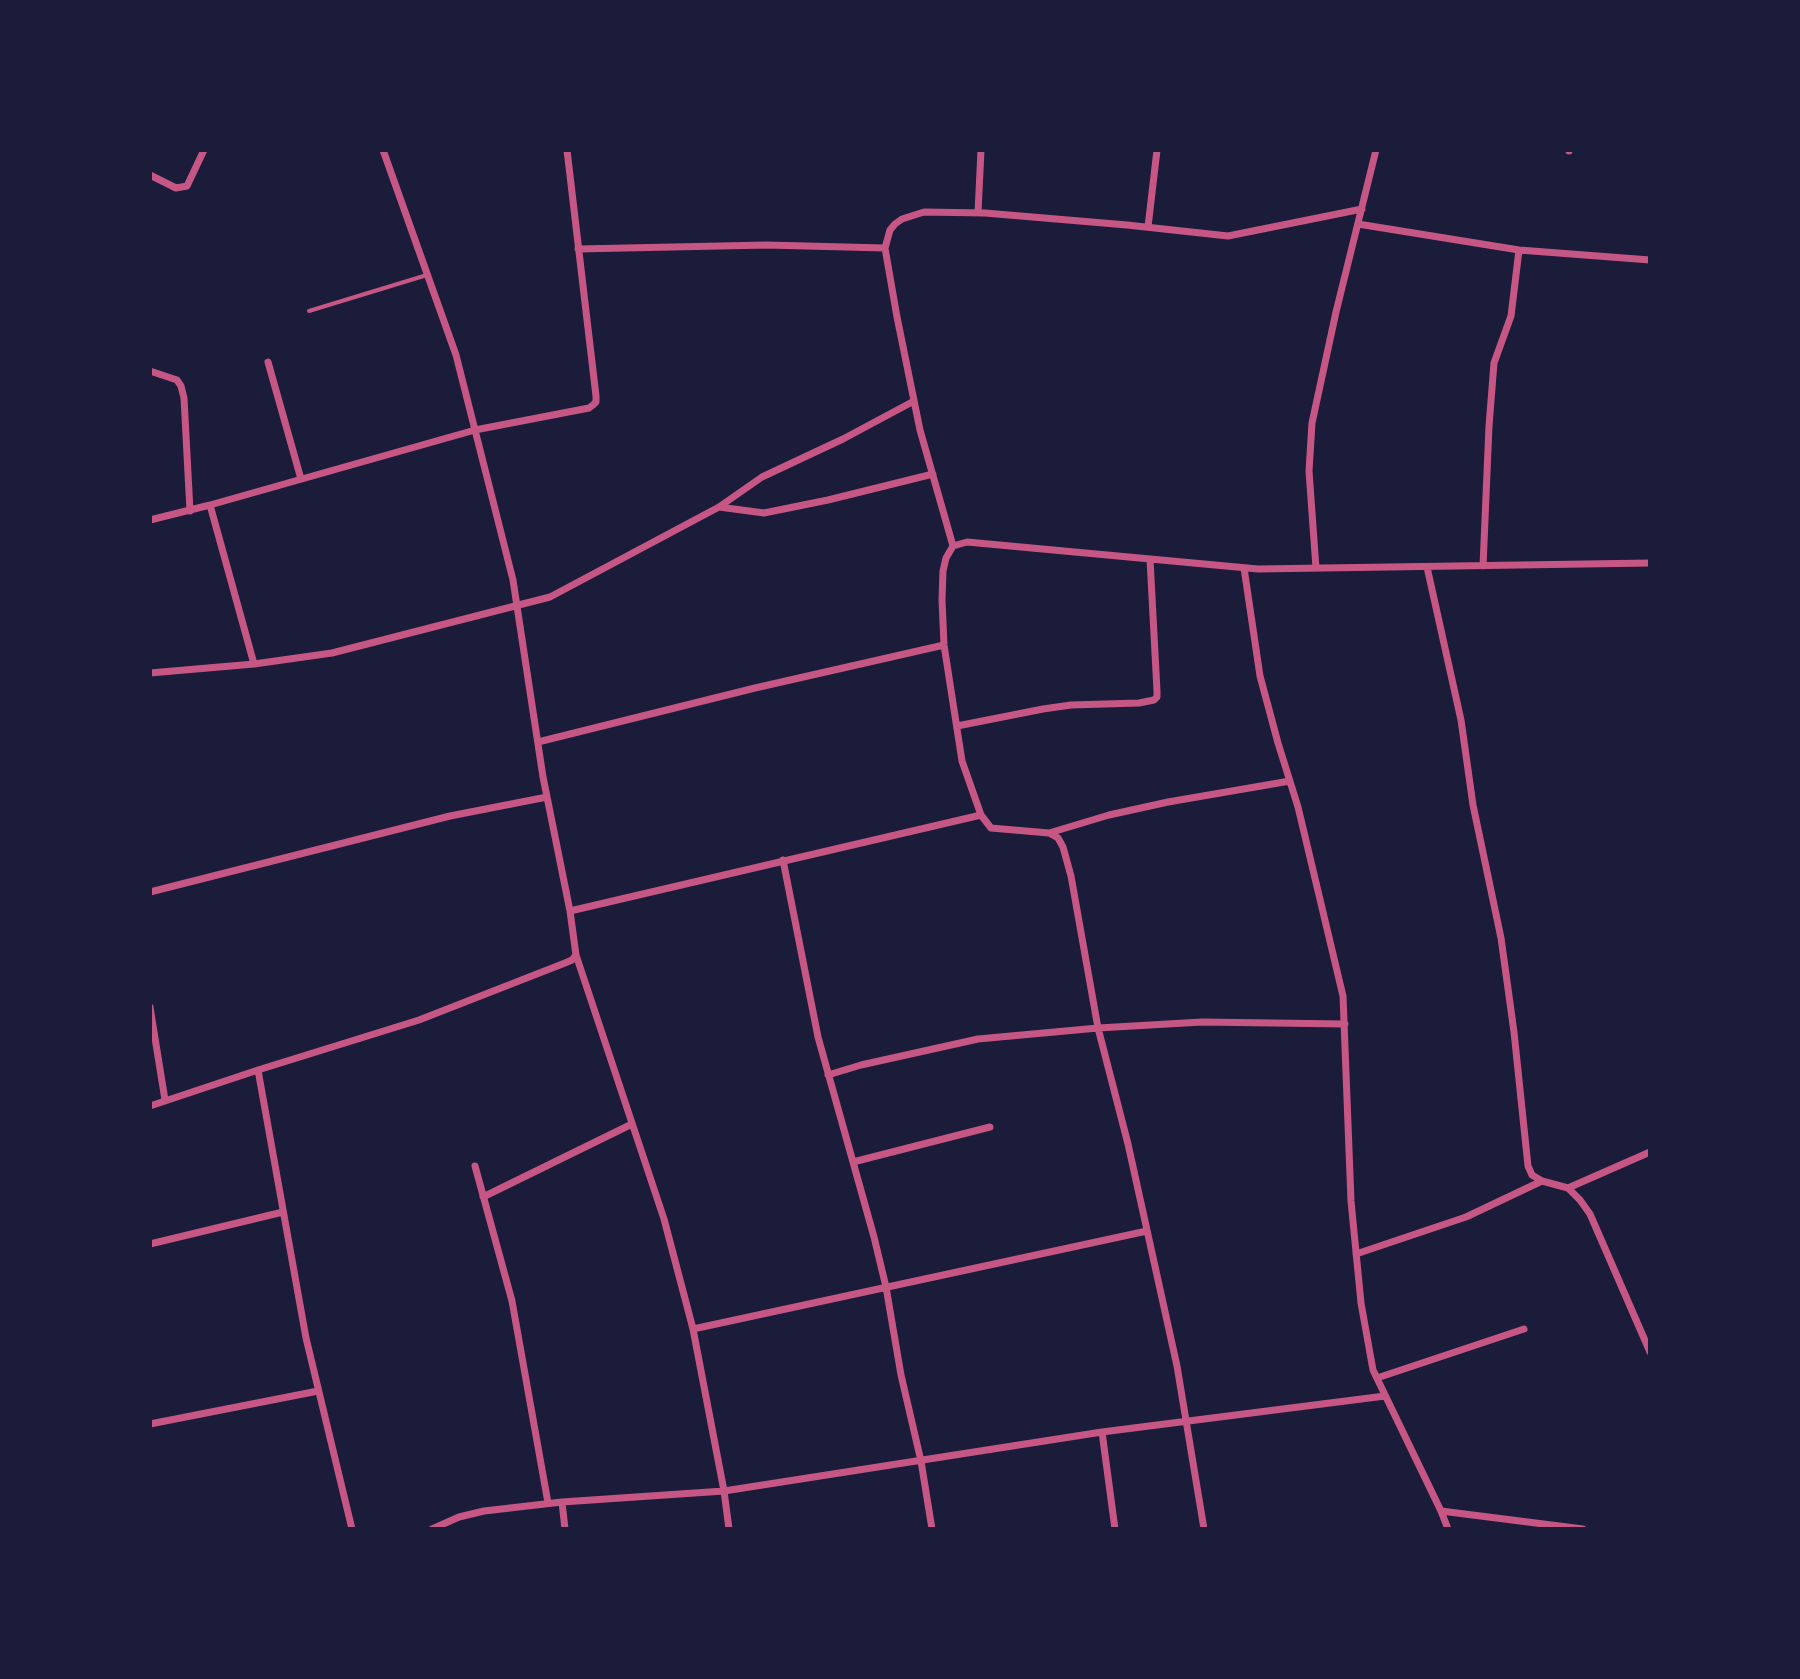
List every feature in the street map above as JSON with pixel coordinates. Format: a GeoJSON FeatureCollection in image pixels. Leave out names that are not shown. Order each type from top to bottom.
{"type":"FeatureCollection","features":[{"type":"Feature","properties":{"kind":"street"},"geometry":{"type":"LineString","coordinates":[[150,175],[176,188],[187,186],[204,150]]}},
{"type":"Feature","properties":{"kind":"street"},"geometry":{"type":"LineString","coordinates":[[383,150],[456,355],[513,580],[547,797],[576,955],[664,1219],[698,1348],[729,1529]]}},
{"type":"Feature","properties":{"kind":"street"},"geometry":{"type":"LineString","coordinates":[[150,520],[475,430],[589,408],[596,402],[567,150]]}},
{"type":"Feature","properties":{"kind":"street"},"geometry":{"type":"LineString","coordinates":[[978,213],[981,150]]}},
{"type":"Feature","properties":{"kind":"street"},"geometry":{"type":"LineString","coordinates":[[1148,227],[1157,150]]}},
{"type":"Feature","properties":{"kind":"street"},"geometry":{"type":"LineString","coordinates":[[1316,568],[1309,471],[1312,423],[1376,150]]}},
{"type":"Feature","properties":{"kind":"street"},"geometry":{"type":"LineString","coordinates":[[953,546],[914,401],[885,248],[895,224],[924,212],[978,213],[1228,236],[1362,209]]}},
{"type":"Feature","properties":{"kind":"street"},"geometry":{"type":"LineString","coordinates":[[1358,224],[1519,250],[1650,260]]}},
{"type":"Feature","properties":{"kind":"street"},"geometry":{"type":"LineString","coordinates":[[578,249],[767,245],[885,248]]}},
{"type":"Feature","properties":{"kind":"street"},"geometry":{"type":"LineString","coordinates":[[1483,566],[1494,363],[1511,316],[1519,250]]}},
{"type":"Feature","properties":{"kind":"street"},"geometry":{"type":"LineString","coordinates":[[268,362],[301,479]]}},
{"type":"Feature","properties":{"kind":"street"},"geometry":{"type":"LineString","coordinates":[[150,371],[177,380],[181,386],[190,511]]}},
{"type":"Feature","properties":{"kind":"street"},"geometry":{"type":"LineString","coordinates":[[150,673],[254,664],[332,653],[550,597],[719,507],[762,477],[914,401]]}},
{"type":"Feature","properties":{"kind":"street"},"geometry":{"type":"LineString","coordinates":[[719,507],[764,513],[933,474]]}},
{"type":"Feature","properties":{"kind":"street"},"geometry":{"type":"LineString","coordinates":[[210,505],[254,664]]}},
{"type":"Feature","properties":{"kind":"street"},"geometry":{"type":"LineString","coordinates":[[1290,781],[1153,805],[1049,833],[991,828],[981,815],[962,761],[944,645],[943,571],[953,546],[967,542],[1244,568],[1650,563]]}},
{"type":"Feature","properties":{"kind":"street"},"geometry":{"type":"LineString","coordinates":[[957,726],[1071,705],[1154,700],[1157,691],[1150,559]]}},
{"type":"Feature","properties":{"kind":"street"},"geometry":{"type":"LineString","coordinates":[[1427,567],[1461,720],[1473,805],[1501,938],[1528,1166],[1532,1175],[1542,1181],[1568,1188],[1590,1214],[1650,1352]]}},
{"type":"Feature","properties":{"kind":"street"},"geometry":{"type":"LineString","coordinates":[[1244,568],[1260,676],[1298,807],[1343,996],[1351,1201],[1361,1303],[1373,1370],[1448,1529]]}},
{"type":"Feature","properties":{"kind":"street"},"geometry":{"type":"LineString","coordinates":[[538,742],[944,645]]}},
{"type":"Feature","properties":{"kind":"street"},"geometry":{"type":"LineString","coordinates":[[150,892],[450,816],[547,797]]}},
{"type":"Feature","properties":{"kind":"street"},"geometry":{"type":"LineString","coordinates":[[570,911],[981,815]]}},
{"type":"Feature","properties":{"kind":"street"},"geometry":{"type":"LineString","coordinates":[[1049,833],[1058,838],[1063,847],[1071,876],[1098,1028],[1128,1144],[1177,1366],[1204,1529]]}},
{"type":"Feature","properties":{"kind":"street"},"geometry":{"type":"LineString","coordinates":[[783,860],[818,1037],[886,1287],[932,1529]]}},
{"type":"Feature","properties":{"kind":"street"},"geometry":{"type":"LineString","coordinates":[[150,1106],[419,1020],[565,963],[576,955]]}},
{"type":"Feature","properties":{"kind":"street"},"geometry":{"type":"LineString","coordinates":[[150,1007],[165,1100]]}},
{"type":"Feature","properties":{"kind":"street"},"geometry":{"type":"LineString","coordinates":[[828,1075],[978,1039],[1202,1022],[1345,1024]]}},
{"type":"Feature","properties":{"kind":"street"},"geometry":{"type":"LineString","coordinates":[[258,1070],[306,1338],[352,1529]]}},
{"type":"Feature","properties":{"kind":"street"},"geometry":{"type":"LineString","coordinates":[[483,1197],[632,1124]]}},
{"type":"Feature","properties":{"kind":"street"},"geometry":{"type":"LineString","coordinates":[[853,1162],[990,1127]]}},
{"type":"Feature","properties":{"kind":"street"},"geometry":{"type":"LineString","coordinates":[[1568,1188],[1650,1152]]}},
{"type":"Feature","properties":{"kind":"street"},"geometry":{"type":"LineString","coordinates":[[475,1166],[512,1301],[548,1503]]}},
{"type":"Feature","properties":{"kind":"street"},"geometry":{"type":"LineString","coordinates":[[1356,1254],[1466,1217],[1542,1181]]}},
{"type":"Feature","properties":{"kind":"street"},"geometry":{"type":"LineString","coordinates":[[150,1244],[283,1212]]}},
{"type":"Feature","properties":{"kind":"street"},"geometry":{"type":"LineString","coordinates":[[693,1329],[1147,1231]]}},
{"type":"Feature","properties":{"kind":"street"},"geometry":{"type":"LineString","coordinates":[[1377,1378],[1524,1329]]}},
{"type":"Feature","properties":{"kind":"street"},"geometry":{"type":"LineString","coordinates":[[150,1424],[318,1391]]}},
{"type":"Feature","properties":{"kind":"street"},"geometry":{"type":"LineString","coordinates":[[432,1529],[459,1517],[484,1511],[548,1503],[724,1491],[1102,1432],[1385,1396]]}},
{"type":"Feature","properties":{"kind":"street"},"geometry":{"type":"LineString","coordinates":[[1102,1432],[1115,1529]]}},
{"type":"Feature","properties":{"kind":"street"},"geometry":{"type":"LineString","coordinates":[[562,1502],[565,1529]]}},
{"type":"Feature","properties":{"kind":"street"},"geometry":{"type":"LineString","coordinates":[[1441,1511],[1583,1529]]}},
{"type":"Feature","properties":{"kind":"lane"},"geometry":{"type":"LineString","coordinates":[[309,311],[427,275]]}}]}
